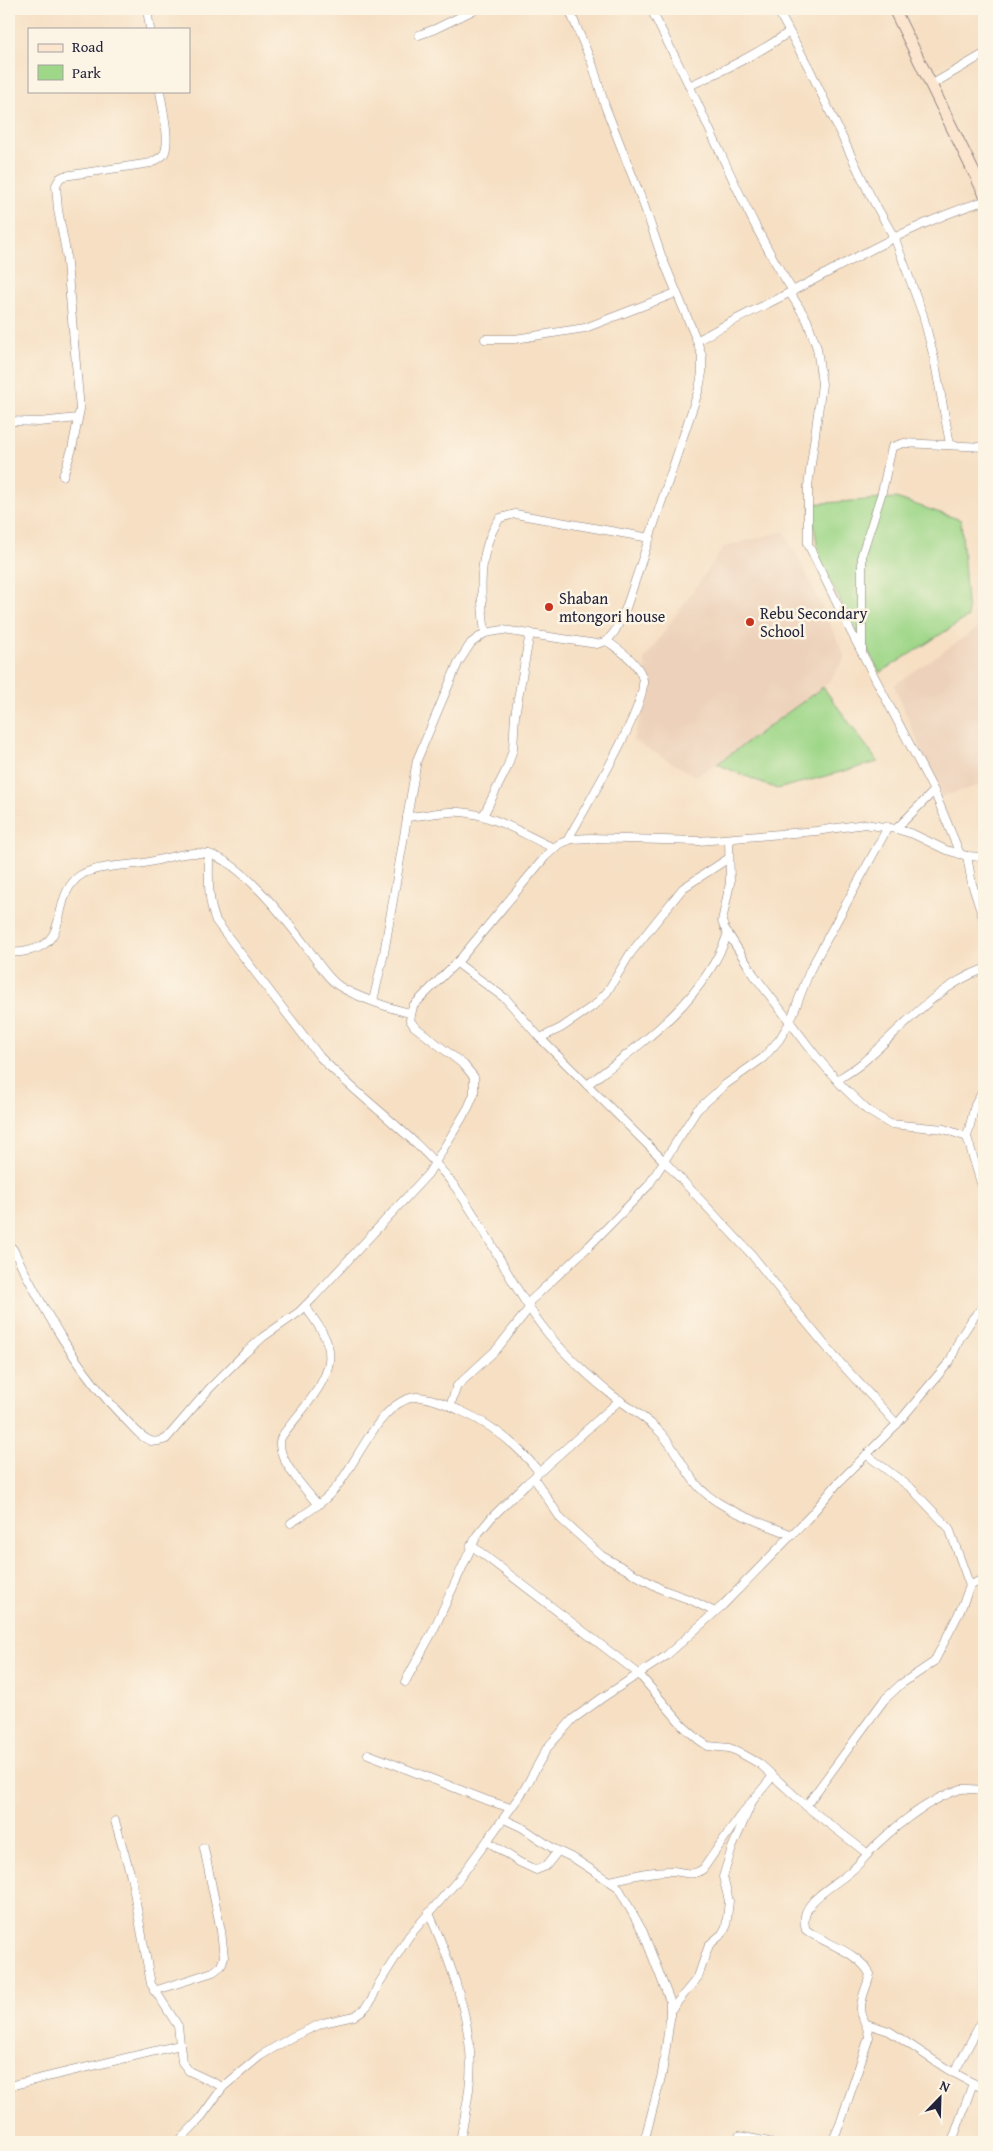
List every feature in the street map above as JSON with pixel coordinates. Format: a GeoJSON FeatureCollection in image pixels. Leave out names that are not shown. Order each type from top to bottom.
{"type":"FeatureCollection","features":[{"type":"Feature","properties":{"kind":"main road"},"geometry":{"type":"LineString","coordinates":[[894,9],[984,193]]}},
{"type":"Feature","properties":{"kind":"street"},"geometry":{"type":"LineString","coordinates":[[147,9],[150,28]]}},
{"type":"Feature","properties":{"kind":"street"},"geometry":{"type":"LineString","coordinates":[[419,35],[476,9]]}},
{"type":"Feature","properties":{"kind":"street"},"geometry":{"type":"LineString","coordinates":[[373,1001],[384,953],[417,760],[458,663],[471,643],[485,633],[503,630],[597,644],[607,641],[615,631],[626,608],[699,389],[702,373],[702,356],[697,341],[676,293],[605,106],[593,66],[569,9]]}},
{"type":"Feature","properties":{"kind":"street"},"geometry":{"type":"LineString","coordinates":[[651,9],[730,175],[810,330],[816,348],[822,384],[808,486],[808,544],[934,791],[964,855],[984,921]]}},
{"type":"Feature","properties":{"kind":"street"},"geometry":{"type":"LineString","coordinates":[[777,9],[870,195],[895,239],[924,314],[940,384],[950,444]]}},
{"type":"Feature","properties":{"kind":"street"},"geometry":{"type":"LineString","coordinates":[[689,86],[737,64],[789,32]]}},
{"type":"Feature","properties":{"kind":"street"},"geometry":{"type":"LineString","coordinates":[[932,85],[984,54]]}},
{"type":"Feature","properties":{"kind":"street"},"geometry":{"type":"LineString","coordinates":[[63,476],[72,449],[80,409],[66,252],[58,210],[56,185],[60,178],[64,176],[151,163],[159,158],[164,153],[167,144],[160,92]]}},
{"type":"Feature","properties":{"kind":"street"},"geometry":{"type":"LineString","coordinates":[[697,341],[724,324],[895,239],[956,210],[984,201]]}},
{"type":"Feature","properties":{"kind":"street"},"geometry":{"type":"LineString","coordinates":[[485,339],[515,339],[585,328],[676,293]]}},
{"type":"Feature","properties":{"kind":"street"},"geometry":{"type":"LineString","coordinates":[[9,421],[39,422],[78,418]]}},
{"type":"Feature","properties":{"kind":"street"},"geometry":{"type":"LineString","coordinates":[[862,652],[862,554],[884,484],[889,451],[892,446],[904,443],[984,447]]}},
{"type":"Feature","properties":{"kind":"street"},"geometry":{"type":"LineString","coordinates":[[485,633],[482,605],[482,570],[492,529],[500,518],[515,514],[650,538]]}},
{"type":"Feature","properties":{"kind":"street"},"geometry":{"type":"LineString","coordinates":[[484,816],[507,768],[513,749],[515,715],[530,633]]}},
{"type":"Feature","properties":{"kind":"street"},"geometry":{"type":"LineString","coordinates":[[567,841],[617,752],[641,694],[643,681],[631,659],[607,641]]}},
{"type":"Feature","properties":{"kind":"street"},"geometry":{"type":"LineString","coordinates":[[450,1406],[457,1386],[497,1350],[529,1306],[648,1186],[697,1110],[726,1084],[745,1073],[763,1058],[778,1040],[790,1022],[810,970],[892,828],[934,791]]}},
{"type":"Feature","properties":{"kind":"street"},"geometry":{"type":"LineString","coordinates":[[407,817],[459,812],[484,816],[554,848]]}},
{"type":"Feature","properties":{"kind":"street"},"geometry":{"type":"LineString","coordinates":[[9,1245],[80,1366],[120,1414],[149,1440],[156,1442],[166,1439],[210,1388],[263,1337],[305,1306],[412,1193],[436,1164],[468,1108],[474,1094],[474,1077],[464,1065],[414,1026],[410,1020],[410,1014],[417,1001],[456,962],[558,844],[590,838],[699,841],[816,831],[865,824],[892,828],[964,855],[984,858]]}},
{"type":"Feature","properties":{"kind":"street"},"geometry":{"type":"LineString","coordinates":[[729,839],[729,888],[722,920],[754,975],[790,1022],[837,1080],[867,1110],[890,1124],[944,1129],[967,1137]]}},
{"type":"Feature","properties":{"kind":"street"},"geometry":{"type":"LineString","coordinates":[[9,952],[24,952],[45,946],[55,933],[74,880],[87,872],[146,863],[193,852],[209,854],[222,859],[244,876],[283,916],[328,976],[340,987],[395,1010],[410,1014]]}},
{"type":"Feature","properties":{"kind":"street"},"geometry":{"type":"LineString","coordinates":[[209,854],[208,889],[216,921],[320,1057],[340,1077],[388,1116],[436,1164],[456,1188],[542,1326],[569,1356],[657,1429],[671,1444],[694,1482],[710,1498],[745,1516],[792,1535]]}},
{"type":"Feature","properties":{"kind":"street"},"geometry":{"type":"LineString","coordinates":[[540,1038],[561,1028],[596,1004],[607,992],[630,954],[683,888],[729,858]]}},
{"type":"Feature","properties":{"kind":"street"},"geometry":{"type":"LineString","coordinates":[[587,1085],[672,1017],[689,999],[715,965],[728,933]]}},
{"type":"Feature","properties":{"kind":"street"},"geometry":{"type":"LineString","coordinates":[[456,962],[506,999],[540,1038],[664,1162],[752,1254],[790,1304],[834,1356],[897,1424]]}},
{"type":"Feature","properties":{"kind":"street"},"geometry":{"type":"LineString","coordinates":[[837,1080],[861,1064],[932,1000],[974,973],[984,969]]}},
{"type":"Feature","properties":{"kind":"street"},"geometry":{"type":"LineString","coordinates":[[984,1089],[975,1105],[967,1137],[984,1193]]}},
{"type":"Feature","properties":{"kind":"street"},"geometry":{"type":"LineString","coordinates":[[178,2142],[199,2120],[223,2087],[260,2056],[292,2037],[323,2023],[354,2016],[364,2009],[371,2001],[391,1962],[429,1912],[458,1880],[487,1842],[512,1808],[548,1748],[573,1719],[666,1656],[715,1612],[792,1535],[897,1424],[950,1361],[965,1331],[984,1305]]}},
{"type":"Feature","properties":{"kind":"street"},"geometry":{"type":"LineString","coordinates":[[305,1306],[325,1339],[329,1350],[329,1365],[322,1382],[279,1439],[281,1454],[287,1465],[318,1506]]}},
{"type":"Feature","properties":{"kind":"street"},"geometry":{"type":"LineString","coordinates":[[290,1523],[318,1506],[337,1486],[373,1430],[400,1401],[417,1396],[450,1406],[475,1417],[508,1439],[537,1475],[561,1519],[602,1556],[661,1589],[691,1600],[715,1612]]}},
{"type":"Feature","properties":{"kind":"street"},"geometry":{"type":"LineString","coordinates":[[405,1682],[433,1630],[477,1535],[492,1517],[620,1400]]}},
{"type":"Feature","properties":{"kind":"street"},"geometry":{"type":"LineString","coordinates":[[867,1455],[911,1488],[949,1528],[970,1586]]}},
{"type":"Feature","properties":{"kind":"street"},"geometry":{"type":"LineString","coordinates":[[471,1545],[639,1674],[683,1726],[699,1740],[708,1746],[729,1748],[737,1751],[760,1764],[806,1806],[868,1854]]}},
{"type":"Feature","properties":{"kind":"street"},"geometry":{"type":"LineString","coordinates":[[806,1806],[884,1700],[902,1684],[934,1662],[960,1612],[970,1586],[984,1578]]}},
{"type":"Feature","properties":{"kind":"street"},"geometry":{"type":"LineString","coordinates":[[368,1754],[486,1800],[512,1808]]}},
{"type":"Feature","properties":{"kind":"street"},"geometry":{"type":"LineString","coordinates":[[609,1881],[658,1872],[673,1871],[697,1874],[703,1869],[723,1838],[773,1776]]}},
{"type":"Feature","properties":{"kind":"street"},"geometry":{"type":"LineString","coordinates":[[832,2142],[840,2124],[868,2037],[867,2024],[860,2008],[870,1974],[865,1966],[856,1958],[806,1930],[803,1922],[817,1896],[851,1872],[910,1816],[963,1789],[984,1790]]}},
{"type":"Feature","properties":{"kind":"street"},"geometry":{"type":"LineString","coordinates":[[670,2010],[698,1977],[709,1945],[722,1934],[726,1927],[729,1901],[723,1877],[732,1848],[752,1802]]}},
{"type":"Feature","properties":{"kind":"street"},"geometry":{"type":"LineString","coordinates":[[504,1819],[523,1828],[618,1887],[644,1932],[670,2001],[668,2040],[662,2074],[644,2142]]}},
{"type":"Feature","properties":{"kind":"street"},"geometry":{"type":"LineString","coordinates":[[115,1821],[131,1876],[151,1984],[178,2026],[182,2062],[189,2071],[223,2087]]}},
{"type":"Feature","properties":{"kind":"street"},"geometry":{"type":"LineString","coordinates":[[487,1842],[536,1870],[546,1866],[558,1851]]}},
{"type":"Feature","properties":{"kind":"street"},"geometry":{"type":"LineString","coordinates":[[154,1991],[213,1972],[221,1966],[224,1957],[221,1931],[204,1848]]}},
{"type":"Feature","properties":{"kind":"street"},"geometry":{"type":"LineString","coordinates":[[429,1912],[448,1957],[457,1986],[471,2052],[468,2098],[460,2142]]}},
{"type":"Feature","properties":{"kind":"street"},"geometry":{"type":"LineString","coordinates":[[954,2073],[984,2018]]}},
{"type":"Feature","properties":{"kind":"street"},"geometry":{"type":"LineString","coordinates":[[867,2024],[889,2032],[954,2073],[984,2089]]}},
{"type":"Feature","properties":{"kind":"street"},"geometry":{"type":"LineString","coordinates":[[9,2086],[180,2045]]}},
{"type":"Feature","properties":{"kind":"street"},"geometry":{"type":"LineString","coordinates":[[952,2142],[973,2083]]}},
{"type":"Feature","properties":{"kind":"street"},"geometry":{"type":"LineString","coordinates":[[739,2136],[769,2142]]}},
{"type":"Feature","properties":{"kind":"shaded area","name":"Rebu Secondary School"},"geometry":{"type":"Polygon","coordinates":[[[784,531],[813,587],[845,657],[830,681],[823,687],[717,764],[695,776],[633,740],[649,685],[644,660],[724,547],[784,531]]]}},
{"type":"Feature","properties":{"kind":"shaded area"},"geometry":{"type":"Polygon","coordinates":[[[984,544],[984,784],[941,797],[894,685],[978,628],[976,546],[984,544]]]}},
{"type":"Feature","properties":{"kind":"green space"},"geometry":{"type":"Polygon","coordinates":[[[896,498],[961,520],[968,617],[880,673],[821,565],[810,504],[896,498]]]}},
{"type":"Feature","properties":{"kind":"green space"},"geometry":{"type":"Polygon","coordinates":[[[823,687],[878,762],[777,789],[717,764],[823,687]]]}},
{"type":"Feature","properties":{"kind":"place","name":"Shaban mtongori house"},"geometry":{"type":"Point","coordinates":[549,607]}},
{"type":"Feature","properties":{"kind":"place","name":"Rebu Secondary School"},"geometry":{"type":"Point","coordinates":[750,622]}}]}
